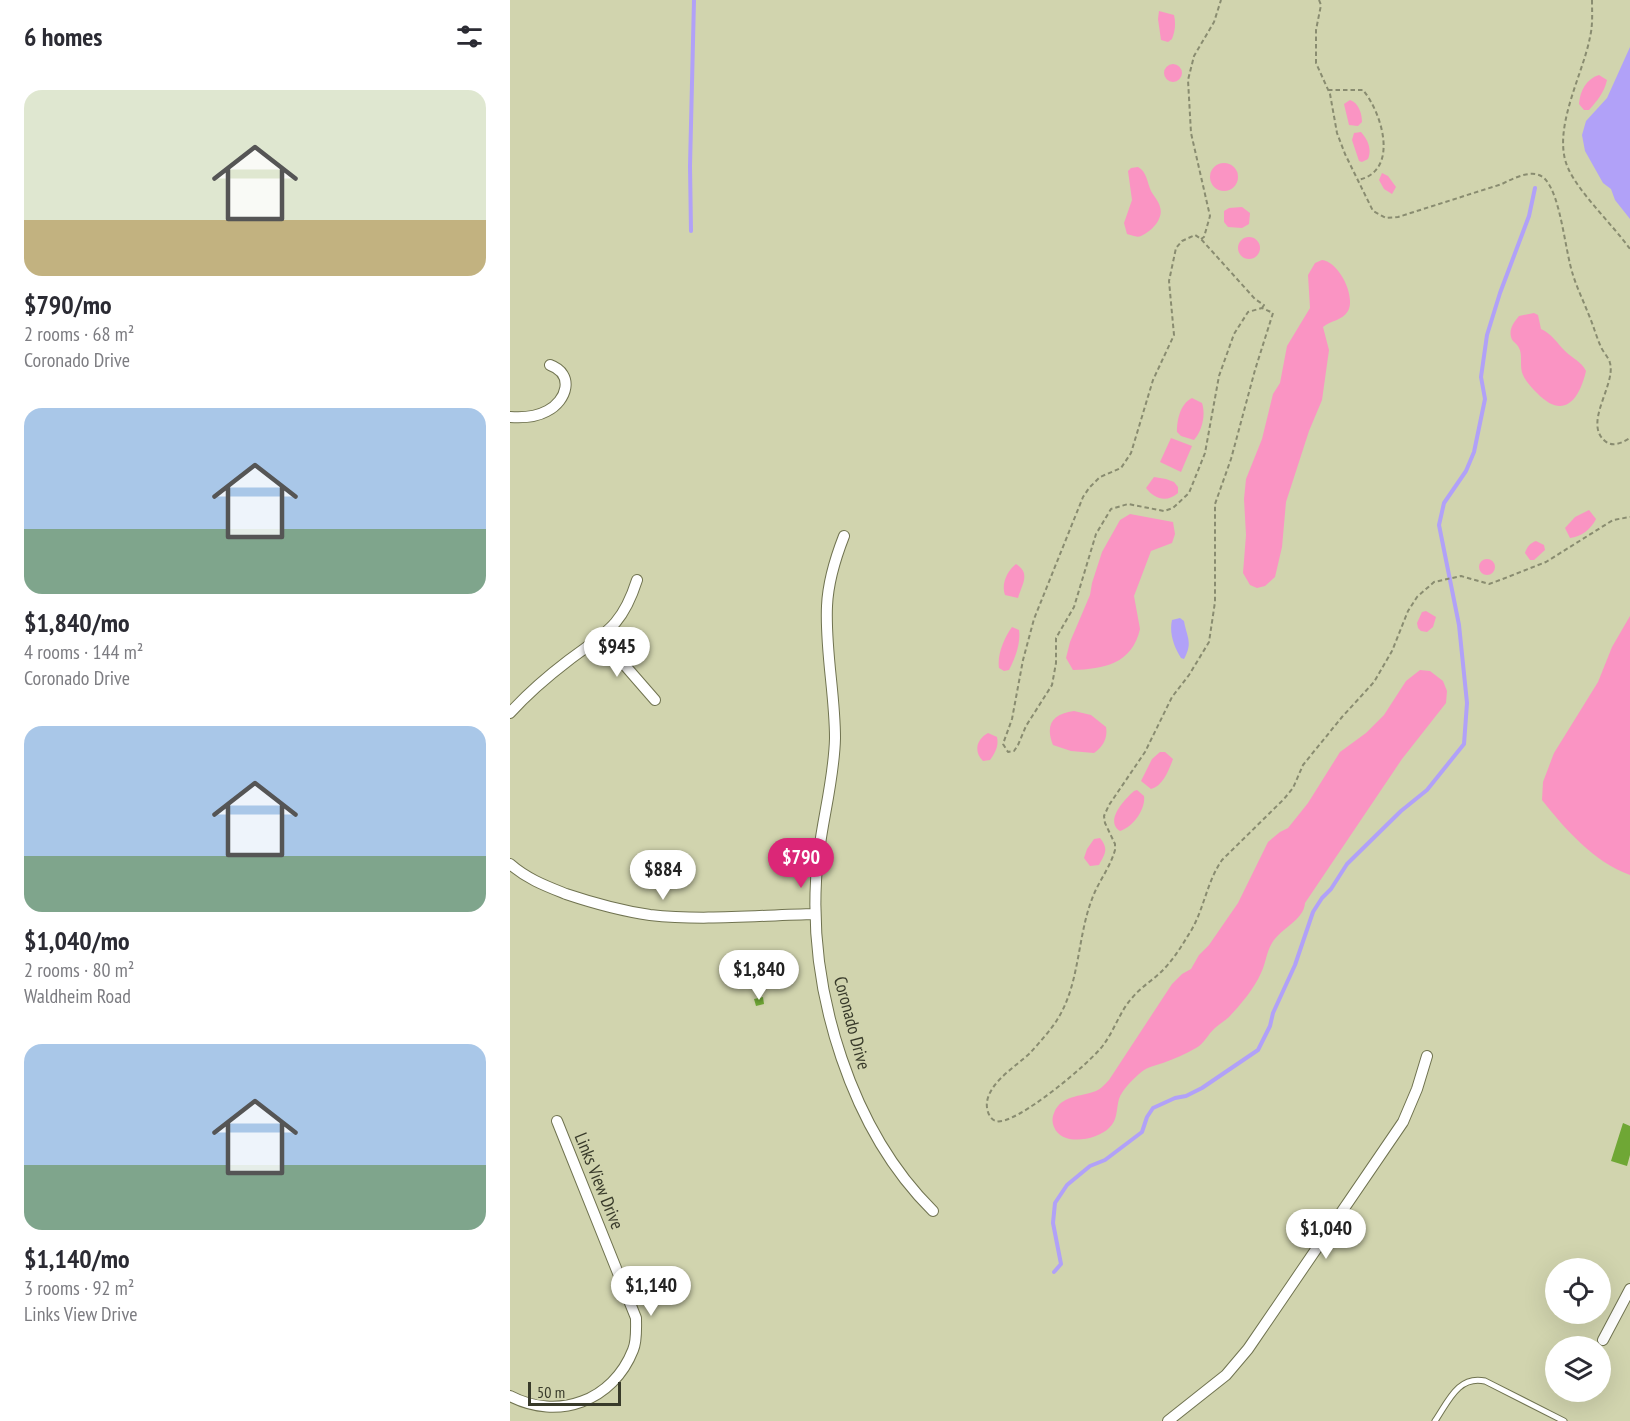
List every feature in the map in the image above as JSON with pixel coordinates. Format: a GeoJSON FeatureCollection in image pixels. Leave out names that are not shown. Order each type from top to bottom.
{"type":"FeatureCollection","features":[{"type":"Feature","properties":{"kind":"street"},"geometry":{"type":"LineString","coordinates":[[510,417],[532,417],[545,412],[562,399],[566,385],[564,377],[560,370],[550,365]]}},
{"type":"Feature","properties":{"kind":"street","name":"Coronado Drive"},"geometry":{"type":"LineString","coordinates":[[844,536],[830,581],[827,605],[835,735],[834,761],[818,847],[815,914],[819,957],[828,1008],[850,1080],[873,1130],[890,1159],[933,1211]]}},
{"type":"Feature","properties":{"kind":"street"},"geometry":{"type":"LineString","coordinates":[[510,713],[547,677],[601,638],[624,612],[637,580]]}},
{"type":"Feature","properties":{"kind":"street"},"geometry":{"type":"LineString","coordinates":[[601,638],[654,700]]}},
{"type":"Feature","properties":{"kind":"street"},"geometry":{"type":"LineString","coordinates":[[510,866],[546,886],[583,900],[651,915],[815,914]]}},
{"type":"Feature","properties":{"kind":"street"},"geometry":{"type":"LineString","coordinates":[[1168,1421],[1226,1375],[1248,1349],[1403,1122],[1417,1089],[1427,1056]]}},
{"type":"Feature","properties":{"kind":"street","name":"Links View Drive"},"geometry":{"type":"LineString","coordinates":[[510,1396],[545,1408],[571,1407],[601,1392],[616,1379],[626,1365],[634,1347],[636,1318],[557,1121]]}},
{"type":"Feature","properties":{"kind":"street"},"geometry":{"type":"LineString","coordinates":[[1605,1336],[1630,1289]]}},
{"type":"Feature","properties":{"kind":"lane"},"geometry":{"type":"LineString","coordinates":[[1435,1421],[1457,1389],[1474,1378],[1485,1381],[1564,1421]]}},
{"type":"Feature","properties":{"kind":"path"},"geometry":{"type":"LineString","coordinates":[[1201,239],[1204,237],[1210,216],[1191,133],[1188,80],[1194,56],[1214,22],[1221,0]]}},
{"type":"Feature","properties":{"kind":"path"},"geometry":{"type":"LineString","coordinates":[[1319,0],[1321,5],[1314,53],[1316,63],[1328,90],[1337,133],[1351,169],[1373,211],[1386,218],[1416,213],[1502,184],[1516,177],[1538,175],[1544,178],[1555,200],[1572,272],[1602,349],[1611,363],[1609,382],[1597,423],[1598,429],[1604,441],[1610,444],[1620,443],[1630,438]]}},
{"type":"Feature","properties":{"kind":"path"},"geometry":{"type":"LineString","coordinates":[[1593,0],[1591,36],[1564,135],[1567,166],[1575,180],[1630,249]]}},
{"type":"Feature","properties":{"kind":"path"},"geometry":{"type":"LineString","coordinates":[[1328,90],[1363,90],[1372,101],[1384,145],[1382,162],[1368,177],[1358,180]]}},
{"type":"Feature","properties":{"kind":"path"},"geometry":{"type":"LineString","coordinates":[[1262,308],[1264,305],[1255,299],[1201,239],[1195,236],[1189,237],[1176,248],[1169,281],[1174,335],[1153,380],[1131,453],[1121,468],[1100,477],[1083,497],[1034,619],[1023,660],[1012,719],[1003,744],[1008,752],[1014,751],[1018,745],[1026,726],[1052,684],[1056,663],[1056,638],[1074,607],[1089,554],[1106,517],[1111,509],[1128,504],[1164,511],[1173,508],[1189,493],[1205,453],[1214,413],[1217,386],[1234,334],[1248,312],[1262,308],[1273,313],[1231,459],[1215,504],[1215,602],[1209,642],[1189,675],[1172,697],[1145,752],[1104,816],[1115,844],[1115,850],[1092,898],[1070,993],[1055,1023],[1031,1052],[994,1087],[986,1103],[987,1111],[998,1122],[1017,1117],[1029,1106],[1044,1098],[1086,1063],[1104,1044],[1122,1010],[1133,996],[1163,970],[1190,933],[1214,872],[1233,848],[1284,800],[1293,788],[1304,765],[1342,717],[1374,682],[1392,651],[1399,629],[1417,597],[1441,579],[1461,576],[1489,584],[1514,576],[1546,562],[1613,520],[1630,517]]}},
{"type":"Feature","properties":{"kind":"shaded area"},"geometry":{"type":"Polygon","coordinates":[[[1159,11],[1174,15],[1174,33],[1168,42],[1161,40],[1159,11]]]}},
{"type":"Feature","properties":{"kind":"shaded area"},"geometry":{"type":"Polygon","coordinates":[[[1630,47],[1630,219],[1615,200],[1611,189],[1603,183],[1585,151],[1582,135],[1586,121],[1607,98],[1630,47]]]}},
{"type":"Feature","properties":{"kind":"shaded area"},"geometry":{"type":"Polygon","coordinates":[[[1173,64],[1179,67],[1182,73],[1179,79],[1173,82],[1167,79],[1164,73],[1167,67],[1173,64]]]}},
{"type":"Feature","properties":{"kind":"shaded area"},"geometry":{"type":"Polygon","coordinates":[[[1599,75],[1607,80],[1604,89],[1589,110],[1584,110],[1579,104],[1582,90],[1591,79],[1599,75]]]}},
{"type":"Feature","properties":{"kind":"shaded area"},"geometry":{"type":"Polygon","coordinates":[[[1350,100],[1358,106],[1361,112],[1362,122],[1358,126],[1349,125],[1344,104],[1350,100]]]}},
{"type":"Feature","properties":{"kind":"shaded area"},"geometry":{"type":"Polygon","coordinates":[[[1361,132],[1370,152],[1368,159],[1362,162],[1359,161],[1352,140],[1354,133],[1361,132]]]}},
{"type":"Feature","properties":{"kind":"shaded area"},"geometry":{"type":"Polygon","coordinates":[[[1224,163],[1234,167],[1238,177],[1234,187],[1224,191],[1214,187],[1210,177],[1214,167],[1224,163]]]}},
{"type":"Feature","properties":{"kind":"shaded area"},"geometry":{"type":"Polygon","coordinates":[[[1138,167],[1145,174],[1161,212],[1152,228],[1138,237],[1127,234],[1124,223],[1132,200],[1128,171],[1138,167]]]}},
{"type":"Feature","properties":{"kind":"shaded area"},"geometry":{"type":"Polygon","coordinates":[[[1382,173],[1388,176],[1396,187],[1392,194],[1384,189],[1379,180],[1382,173]]]}},
{"type":"Feature","properties":{"kind":"shaded area"},"geometry":{"type":"Polygon","coordinates":[[[1242,207],[1250,213],[1249,224],[1242,228],[1228,227],[1224,222],[1224,211],[1229,208],[1242,207]]]}},
{"type":"Feature","properties":{"kind":"shaded area"},"geometry":{"type":"Polygon","coordinates":[[[1245,237],[1253,237],[1260,244],[1260,252],[1253,259],[1245,259],[1238,252],[1238,244],[1245,237]]]}},
{"type":"Feature","properties":{"kind":"shaded area"},"geometry":{"type":"Polygon","coordinates":[[[1322,260],[1328,262],[1340,273],[1348,289],[1350,305],[1343,317],[1323,327],[1329,350],[1322,400],[1309,431],[1286,502],[1282,547],[1275,577],[1265,586],[1257,588],[1250,585],[1243,573],[1246,479],[1262,439],[1273,394],[1280,383],[1287,346],[1310,308],[1308,275],[1315,263],[1322,260]]]}},
{"type":"Feature","properties":{"kind":"shaded area"},"geometry":{"type":"Polygon","coordinates":[[[1534,313],[1538,315],[1541,329],[1586,371],[1579,391],[1569,403],[1562,406],[1546,401],[1524,378],[1520,351],[1511,338],[1512,328],[1519,316],[1534,313]]]}},
{"type":"Feature","properties":{"kind":"shaded area"},"geometry":{"type":"Polygon","coordinates":[[[1192,398],[1202,403],[1204,413],[1201,428],[1194,440],[1181,436],[1177,432],[1182,408],[1192,398]]]}},
{"type":"Feature","properties":{"kind":"shaded area"},"geometry":{"type":"Polygon","coordinates":[[[1171,438],[1192,446],[1181,472],[1160,462],[1171,438]]]}},
{"type":"Feature","properties":{"kind":"shaded area"},"geometry":{"type":"Polygon","coordinates":[[[1154,477],[1174,482],[1178,487],[1178,493],[1165,499],[1153,495],[1146,488],[1154,477]]]}},
{"type":"Feature","properties":{"kind":"shaded area"},"geometry":{"type":"Polygon","coordinates":[[[1589,510],[1596,519],[1594,523],[1582,534],[1570,538],[1565,528],[1575,517],[1589,510]]]}},
{"type":"Feature","properties":{"kind":"shaded area"},"geometry":{"type":"Polygon","coordinates":[[[1130,514],[1173,522],[1175,534],[1172,543],[1151,551],[1134,596],[1140,629],[1131,650],[1106,666],[1073,670],[1066,658],[1070,642],[1090,595],[1102,552],[1120,520],[1130,514]]]}},
{"type":"Feature","properties":{"kind":"shaded area"},"geometry":{"type":"Polygon","coordinates":[[[1536,541],[1544,545],[1545,550],[1534,560],[1530,560],[1525,553],[1536,541]]]}},
{"type":"Feature","properties":{"kind":"shaded area"},"geometry":{"type":"Polygon","coordinates":[[[1484,559],[1490,559],[1495,567],[1493,573],[1484,575],[1479,570],[1479,564],[1484,559]]]}},
{"type":"Feature","properties":{"kind":"shaded area"},"geometry":{"type":"Polygon","coordinates":[[[1016,564],[1021,567],[1024,575],[1018,598],[1005,595],[1004,591],[1006,578],[1016,564]]]}},
{"type":"Feature","properties":{"kind":"shaded area"},"geometry":{"type":"Polygon","coordinates":[[[1426,611],[1436,617],[1433,627],[1427,632],[1421,631],[1417,623],[1422,612],[1426,611]]]}},
{"type":"Feature","properties":{"kind":"shaded area"},"geometry":{"type":"Polygon","coordinates":[[[1630,616],[1630,875],[1604,862],[1581,844],[1542,800],[1543,782],[1554,753],[1598,682],[1612,647],[1630,616]]]}},
{"type":"Feature","properties":{"kind":"shaded area"},"geometry":{"type":"Polygon","coordinates":[[[1180,618],[1184,621],[1188,640],[1184,659],[1176,649],[1171,630],[1172,620],[1180,618]]]}},
{"type":"Feature","properties":{"kind":"shaded area"},"geometry":{"type":"Polygon","coordinates":[[[1012,627],[1019,630],[1018,645],[1009,670],[1004,671],[999,668],[1000,652],[1012,627]]]}},
{"type":"Feature","properties":{"kind":"shaded area"},"geometry":{"type":"Polygon","coordinates":[[[1420,670],[1430,671],[1443,681],[1447,691],[1446,703],[1402,759],[1305,903],[1301,914],[1272,943],[1261,973],[1247,996],[1199,1046],[1176,1058],[1147,1068],[1133,1079],[1120,1096],[1114,1122],[1104,1132],[1080,1140],[1064,1137],[1058,1133],[1052,1120],[1057,1107],[1066,1100],[1098,1090],[1109,1080],[1172,984],[1191,969],[1238,903],[1268,842],[1288,828],[1308,803],[1340,752],[1366,733],[1384,715],[1406,681],[1420,670]]]}},
{"type":"Feature","properties":{"kind":"shaded area"},"geometry":{"type":"Polygon","coordinates":[[[1074,711],[1091,715],[1106,727],[1104,742],[1094,753],[1071,751],[1053,745],[1050,732],[1052,722],[1060,715],[1074,711]]]}},
{"type":"Feature","properties":{"kind":"shaded area"},"geometry":{"type":"Polygon","coordinates":[[[988,733],[997,737],[997,746],[990,760],[983,761],[977,749],[981,738],[988,733]]]}},
{"type":"Feature","properties":{"kind":"shaded area"},"geometry":{"type":"Polygon","coordinates":[[[1160,752],[1165,752],[1173,759],[1162,781],[1151,789],[1141,781],[1152,759],[1160,752]]]}},
{"type":"Feature","properties":{"kind":"shaded area"},"geometry":{"type":"Polygon","coordinates":[[[1137,790],[1144,796],[1141,812],[1130,826],[1120,831],[1114,822],[1115,816],[1126,799],[1137,790]]]}},
{"type":"Feature","properties":{"kind":"shaded area"},"geometry":{"type":"Polygon","coordinates":[[[1100,838],[1105,848],[1104,855],[1099,865],[1090,866],[1084,858],[1087,849],[1094,839],[1100,838]]]}},
{"type":"Feature","properties":{"kind":"building"},"geometry":{"type":"Polygon","coordinates":[[[763,997],[764,1004],[756,1006],[754,999],[763,997]]]}},
{"type":"Feature","properties":{"kind":"building"},"geometry":{"type":"Polygon","coordinates":[[[1623,1123],[1630,1126],[1630,1155],[1627,1166],[1611,1161],[1623,1123]]]}},
{"type":"Feature","properties":{"kind":"waterway"},"geometry":{"type":"LineString","coordinates":[[691,231],[690,166],[694,0]]}},
{"type":"Feature","properties":{"kind":"waterway"},"geometry":{"type":"LineString","coordinates":[[1054,1272],[1061,1264],[1053,1223],[1055,1203],[1067,1185],[1090,1166],[1105,1160],[1142,1132],[1153,1108],[1202,1088],[1258,1050],[1295,965],[1313,912],[1322,898],[1331,889],[1347,864],[1401,811],[1427,790],[1464,744],[1467,703],[1459,625],[1439,525],[1444,503],[1466,471],[1474,452],[1485,399],[1481,377],[1487,335],[1529,216],[1535,188]]}}]}
